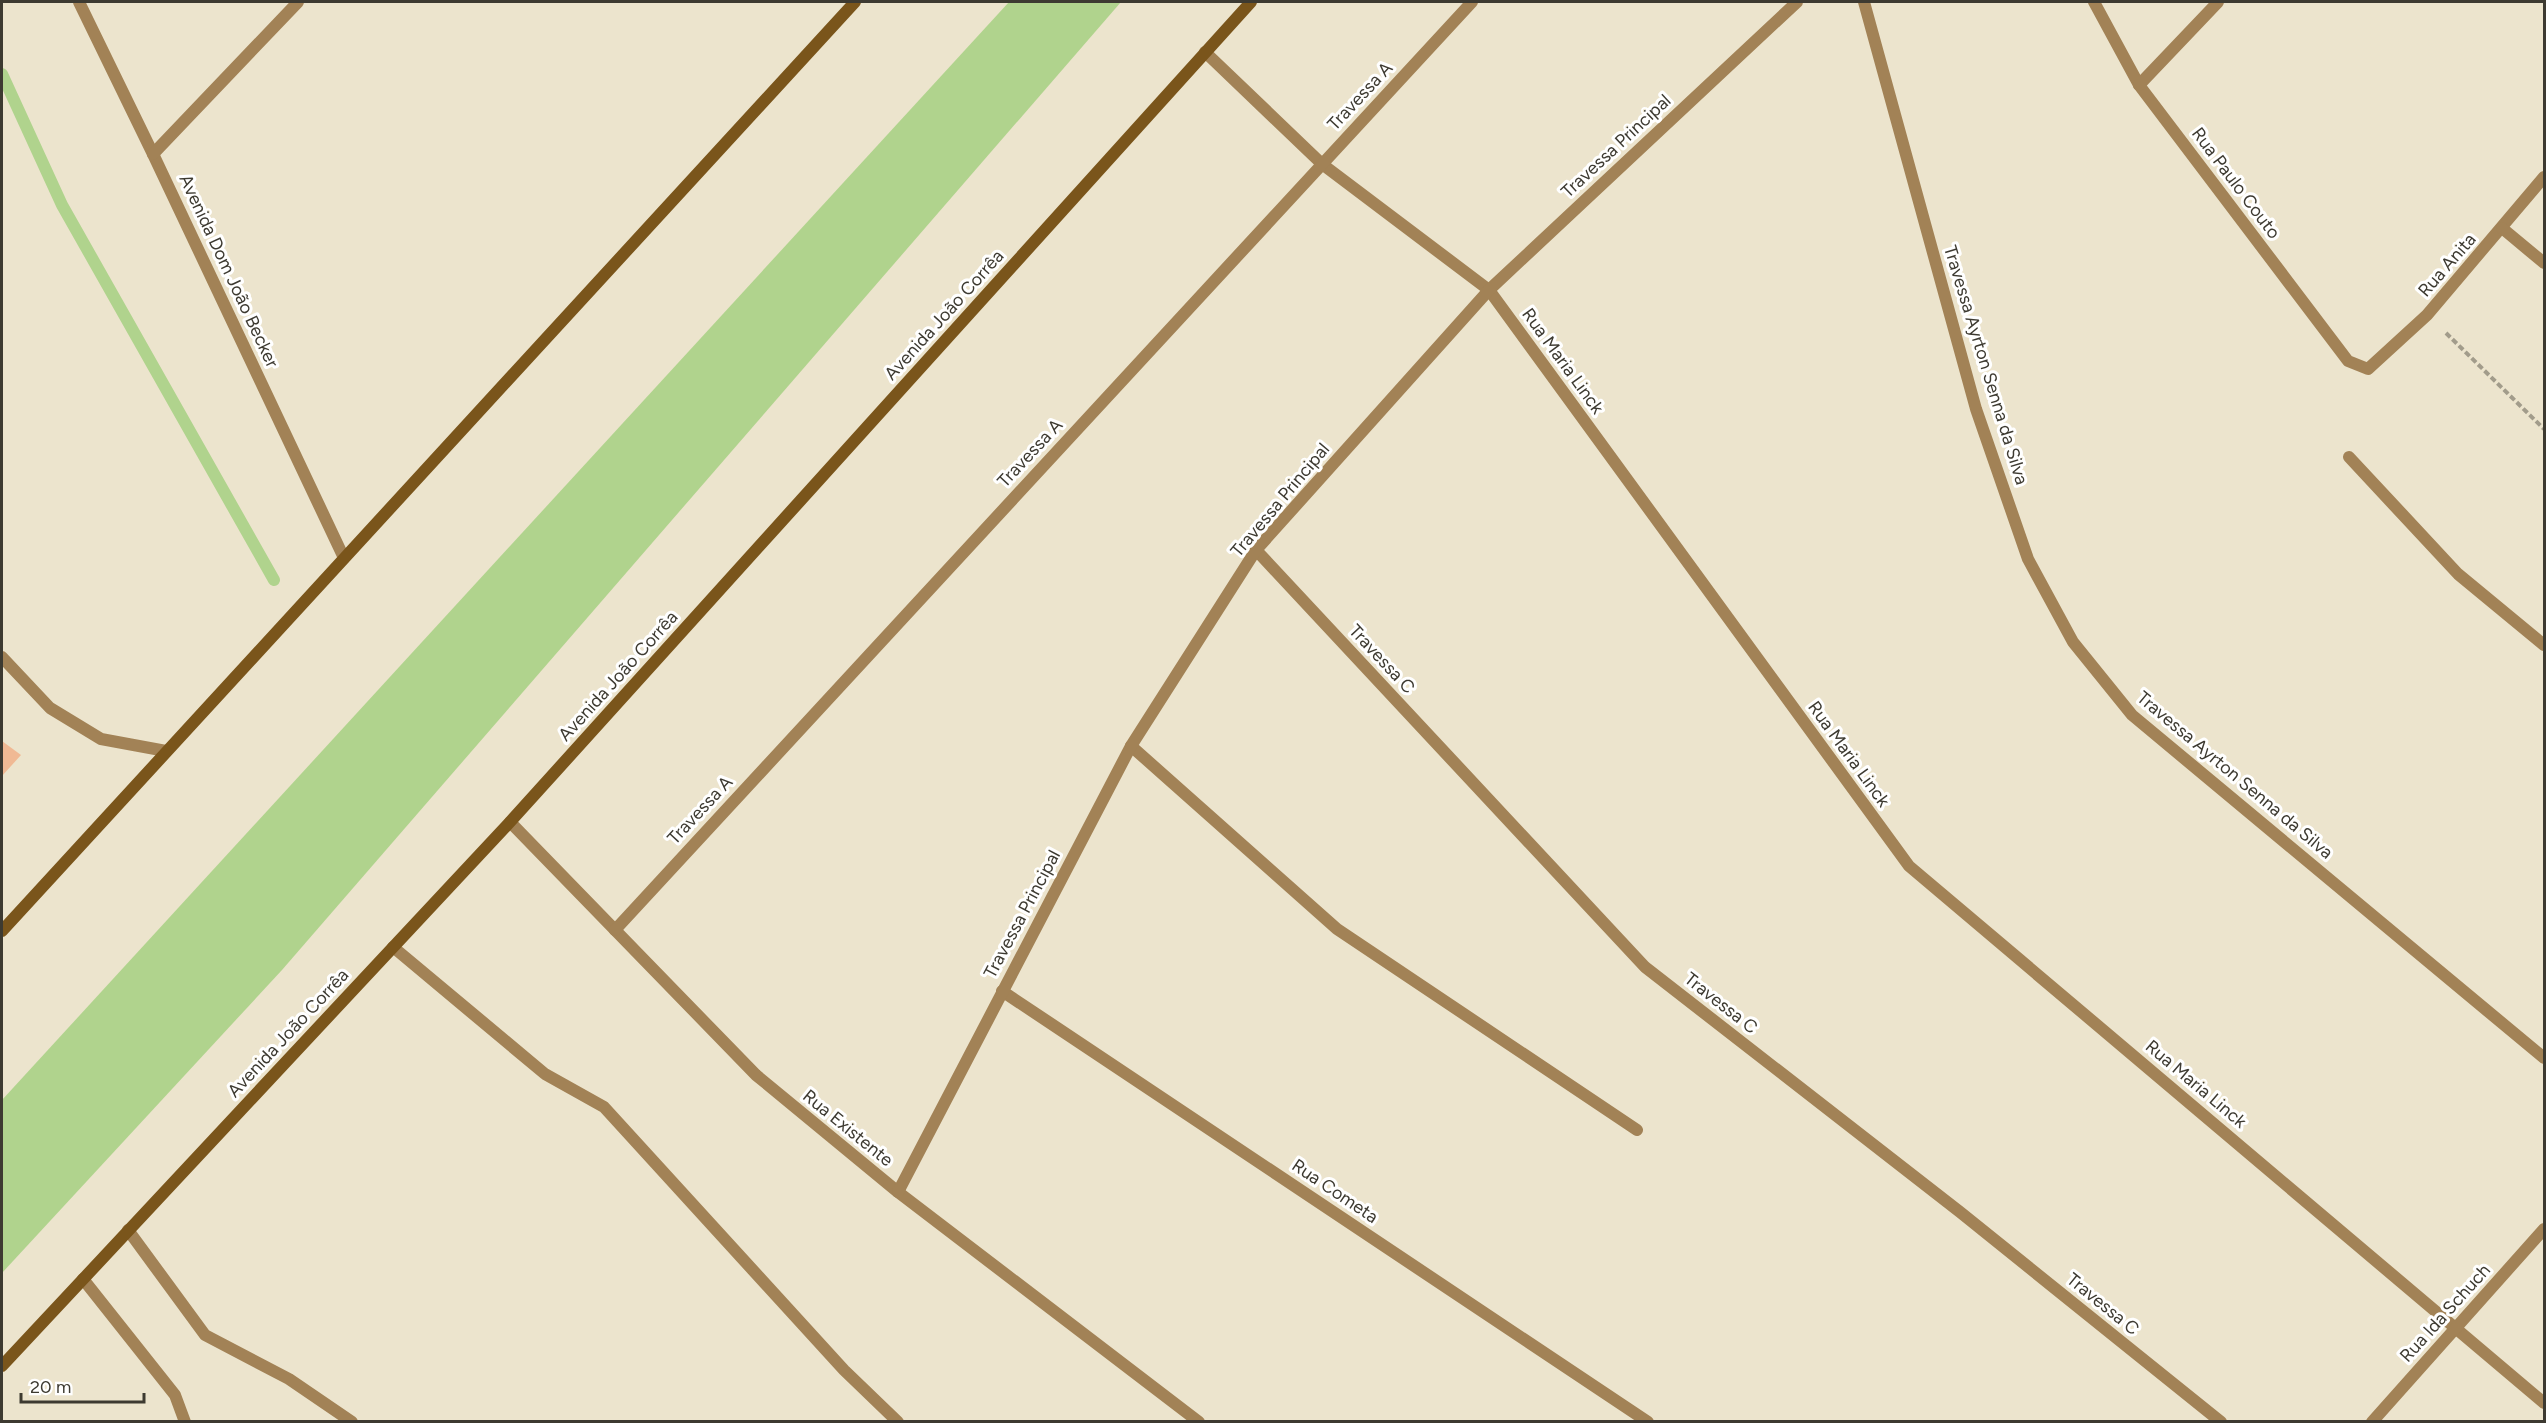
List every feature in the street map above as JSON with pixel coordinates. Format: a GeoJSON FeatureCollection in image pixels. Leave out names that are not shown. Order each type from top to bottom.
{"type":"FeatureCollection","features":[{"type":"Feature","properties":{"kind":"main road"},"geometry":{"type":"LineString","coordinates":[[2,931],[855,2]]}},
{"type":"Feature","properties":{"kind":"main road","name":"Avenida João Corrêa"},"geometry":{"type":"LineString","coordinates":[[2,1366],[510,822],[1251,2]]}},
{"type":"Feature","properties":{"kind":"street","name":"Avenida Dom João Becker"},"geometry":{"type":"LineString","coordinates":[[79,2],[344,558]]}},
{"type":"Feature","properties":{"kind":"street"},"geometry":{"type":"LineString","coordinates":[[153,154],[298,2]]}},
{"type":"Feature","properties":{"kind":"street","name":"Travessa A"},"geometry":{"type":"LineString","coordinates":[[615,930],[1472,2]]}},
{"type":"Feature","properties":{"kind":"street","name":"Travessa Principal"},"geometry":{"type":"LineString","coordinates":[[898,1192],[1131,746],[1256,550],[1489,290],[1797,2]]}},
{"type":"Feature","properties":{"kind":"street","name":"Travessa Ayrton Senna da Silva"},"geometry":{"type":"LineString","coordinates":[[1864,2],[1976,409],[2028,559],[2073,642],[2132,715],[2544,1058]]}},
{"type":"Feature","properties":{"kind":"street","name":"Rua Paulo Couto"},"geometry":{"type":"LineString","coordinates":[[2094,2],[2139,85],[2348,361],[2368,369]]}},
{"type":"Feature","properties":{"kind":"street"},"geometry":{"type":"LineString","coordinates":[[2139,85],[2218,2]]}},
{"type":"Feature","properties":{"kind":"street","name":"Rua Maria Linck"},"geometry":{"type":"LineString","coordinates":[[1205,52],[1322,164],[1489,290],[1909,866],[2544,1403]]}},
{"type":"Feature","properties":{"kind":"street","name":"Rua Anita"},"geometry":{"type":"LineString","coordinates":[[2368,369],[2427,315],[2544,177]]}},
{"type":"Feature","properties":{"kind":"street"},"geometry":{"type":"LineString","coordinates":[[2502,228],[2544,263]]}},
{"type":"Feature","properties":{"kind":"street"},"geometry":{"type":"LineString","coordinates":[[2349,457],[2458,574],[2544,645]]}},
{"type":"Feature","properties":{"kind":"street","name":"Travessa C"},"geometry":{"type":"LineString","coordinates":[[1256,550],[1645,967],[1960,1212],[2221,1422]]}},
{"type":"Feature","properties":{"kind":"street"},"geometry":{"type":"LineString","coordinates":[[2,657],[50,708],[101,739],[166,751]]}},
{"type":"Feature","properties":{"kind":"street"},"geometry":{"type":"LineString","coordinates":[[1131,746],[1337,929],[1637,1130]]}},
{"type":"Feature","properties":{"kind":"street","name":"Rua Existente"},"geometry":{"type":"LineString","coordinates":[[510,822],[756,1075],[898,1192],[1199,1422]]}},
{"type":"Feature","properties":{"kind":"street"},"geometry":{"type":"LineString","coordinates":[[393,947],[545,1074],[604,1107],[828,1353],[898,1422]]}},
{"type":"Feature","properties":{"kind":"street","name":"Rua Cometa"},"geometry":{"type":"LineString","coordinates":[[1002,991],[1647,1422]]}},
{"type":"Feature","properties":{"kind":"street","name":"Rua Ida Schuch"},"geometry":{"type":"LineString","coordinates":[[2372,1422],[2544,1229]]}},
{"type":"Feature","properties":{"kind":"street"},"geometry":{"type":"LineString","coordinates":[[128,1230],[205,1335],[289,1379],[352,1422]]}},
{"type":"Feature","properties":{"kind":"street"},"geometry":{"type":"LineString","coordinates":[[82,1279],[175,1395],[185,1422]]}},
{"type":"Feature","properties":{"kind":"path"},"geometry":{"type":"LineString","coordinates":[[2427,315],[2544,429]]}},
{"type":"Feature","properties":{"kind":"shaded area"},"geometry":{"type":"Polygon","coordinates":[[[1009,2],[1121,2],[282,970],[2,1273],[2,1100],[1009,2]]]}},
{"type":"Feature","properties":{"kind":"shaded area"},"geometry":{"type":"Polygon","coordinates":[[[2,741],[21,755],[2,776],[2,741]]]}},
{"type":"Feature","properties":{"kind":"waterway"},"geometry":{"type":"LineString","coordinates":[[2,74],[62,205],[274,580]]}}]}
